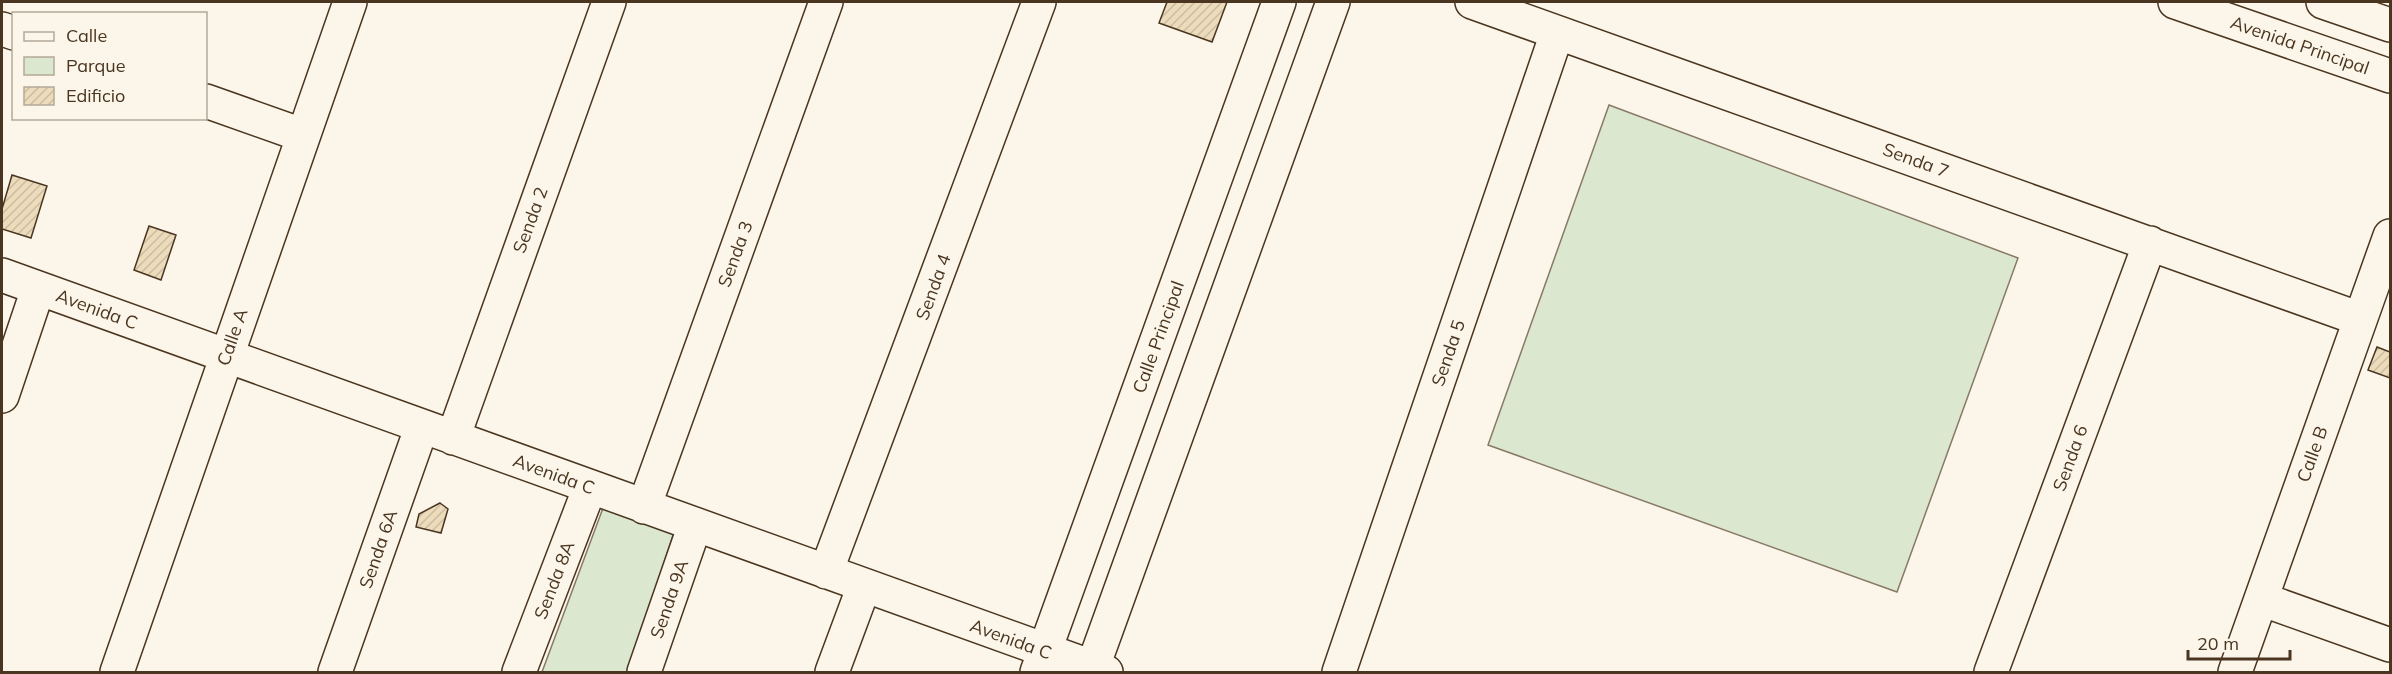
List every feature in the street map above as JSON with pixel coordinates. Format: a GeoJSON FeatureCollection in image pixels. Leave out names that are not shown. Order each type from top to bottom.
{"type":"FeatureCollection","features":[{"type":"Feature","properties":{"kind":"street","name":"Calle A"},"geometry":{"type":"LineString","coordinates":[[117,672],[350,2]]}},
{"type":"Feature","properties":{"kind":"street","name":"Senda 2"},"geometry":{"type":"LineString","coordinates":[[453,438],[609,2]]}},
{"type":"Feature","properties":{"kind":"street","name":"Senda 3"},"geometry":{"type":"LineString","coordinates":[[644,507],[826,2]]}},
{"type":"Feature","properties":{"kind":"street","name":"Senda 4"},"geometry":{"type":"LineString","coordinates":[[826,572],[1039,2]]}},
{"type":"Feature","properties":{"kind":"street","name":"Calle Principal"},"geometry":{"type":"LineString","coordinates":[[1041,662],[1279,2]]}},
{"type":"Feature","properties":{"kind":"street"},"geometry":{"type":"LineString","coordinates":[[1097,671],[1333,2]]}},
{"type":"Feature","properties":{"kind":"street","name":"Senda 7"},"geometry":{"type":"LineString","coordinates":[[1472,2],[2360,319]]}},
{"type":"Feature","properties":{"kind":"street","name":"Avenida Principal"},"geometry":{"type":"LineString","coordinates":[[2175,2],[2391,76]]}},
{"type":"Feature","properties":{"kind":"street"},"geometry":{"type":"LineString","coordinates":[[2323,2],[2391,25]]}},
{"type":"Feature","properties":{"kind":"street","name":"Senda 5"},"geometry":{"type":"LineString","coordinates":[[1339,672],[1557,33]]}},
{"type":"Feature","properties":{"kind":"street"},"geometry":{"type":"LineString","coordinates":[[207,101],[302,135]]}},
{"type":"Feature","properties":{"kind":"street","name":"Calle B"},"geometry":{"type":"LineString","coordinates":[[2235,672],[2391,236]]}},
{"type":"Feature","properties":{"kind":"street","name":"Senda 6"},"geometry":{"type":"LineString","coordinates":[[1991,672],[2150,243]]}},
{"type":"Feature","properties":{"kind":"street","name":"Avenida C"},"geometry":{"type":"LineString","coordinates":[[2,275],[864,586],[1041,662],[1097,671]]}},
{"type":"Feature","properties":{"kind":"street"},"geometry":{"type":"LineString","coordinates":[[2,396],[38,289]]}},
{"type":"Feature","properties":{"kind":"street","name":"Senda 6A"},"geometry":{"type":"LineString","coordinates":[[335,672],[422,426]]}},
{"type":"Feature","properties":{"kind":"street","name":"Senda 8A"},"geometry":{"type":"LineString","coordinates":[[519,672],[590,487]]}},
{"type":"Feature","properties":{"kind":"street","name":"Senda 9A"},"geometry":{"type":"LineString","coordinates":[[644,672],[695,525]]}},
{"type":"Feature","properties":{"kind":"street"},"geometry":{"type":"LineString","coordinates":[[832,672],[864,586]]}},
{"type":"Feature","properties":{"kind":"street"},"geometry":{"type":"LineString","coordinates":[[2261,599],[2391,645]]}},
{"type":"Feature","properties":{"kind":"green space"},"geometry":{"type":"Polygon","coordinates":[[[1609,105],[2018,258],[1897,592],[1488,445],[1609,105]]]}},
{"type":"Feature","properties":{"kind":"green space"},"geometry":{"type":"Polygon","coordinates":[[[606,500],[679,517],[628,672],[542,672],[606,500]]]}},
{"type":"Feature","properties":{"kind":"building"},"geometry":{"type":"Polygon","coordinates":[[[1167,2],[1227,2],[1212,42],[1159,23],[1167,2]]]}},
{"type":"Feature","properties":{"kind":"building"},"geometry":{"type":"Polygon","coordinates":[[[12,175],[47,186],[31,238],[2,229],[2,209],[12,175]]]}},
{"type":"Feature","properties":{"kind":"building"},"geometry":{"type":"Polygon","coordinates":[[[149,226],[176,235],[161,280],[134,270],[149,226]]]}},
{"type":"Feature","properties":{"kind":"building"},"geometry":{"type":"Polygon","coordinates":[[[2377,347],[2390,352],[2390,378],[2368,370],[2377,347]]]}},
{"type":"Feature","properties":{"kind":"building"},"geometry":{"type":"Polygon","coordinates":[[[440,503],[448,509],[441,533],[416,527],[419,514],[440,503]]]}}]}
